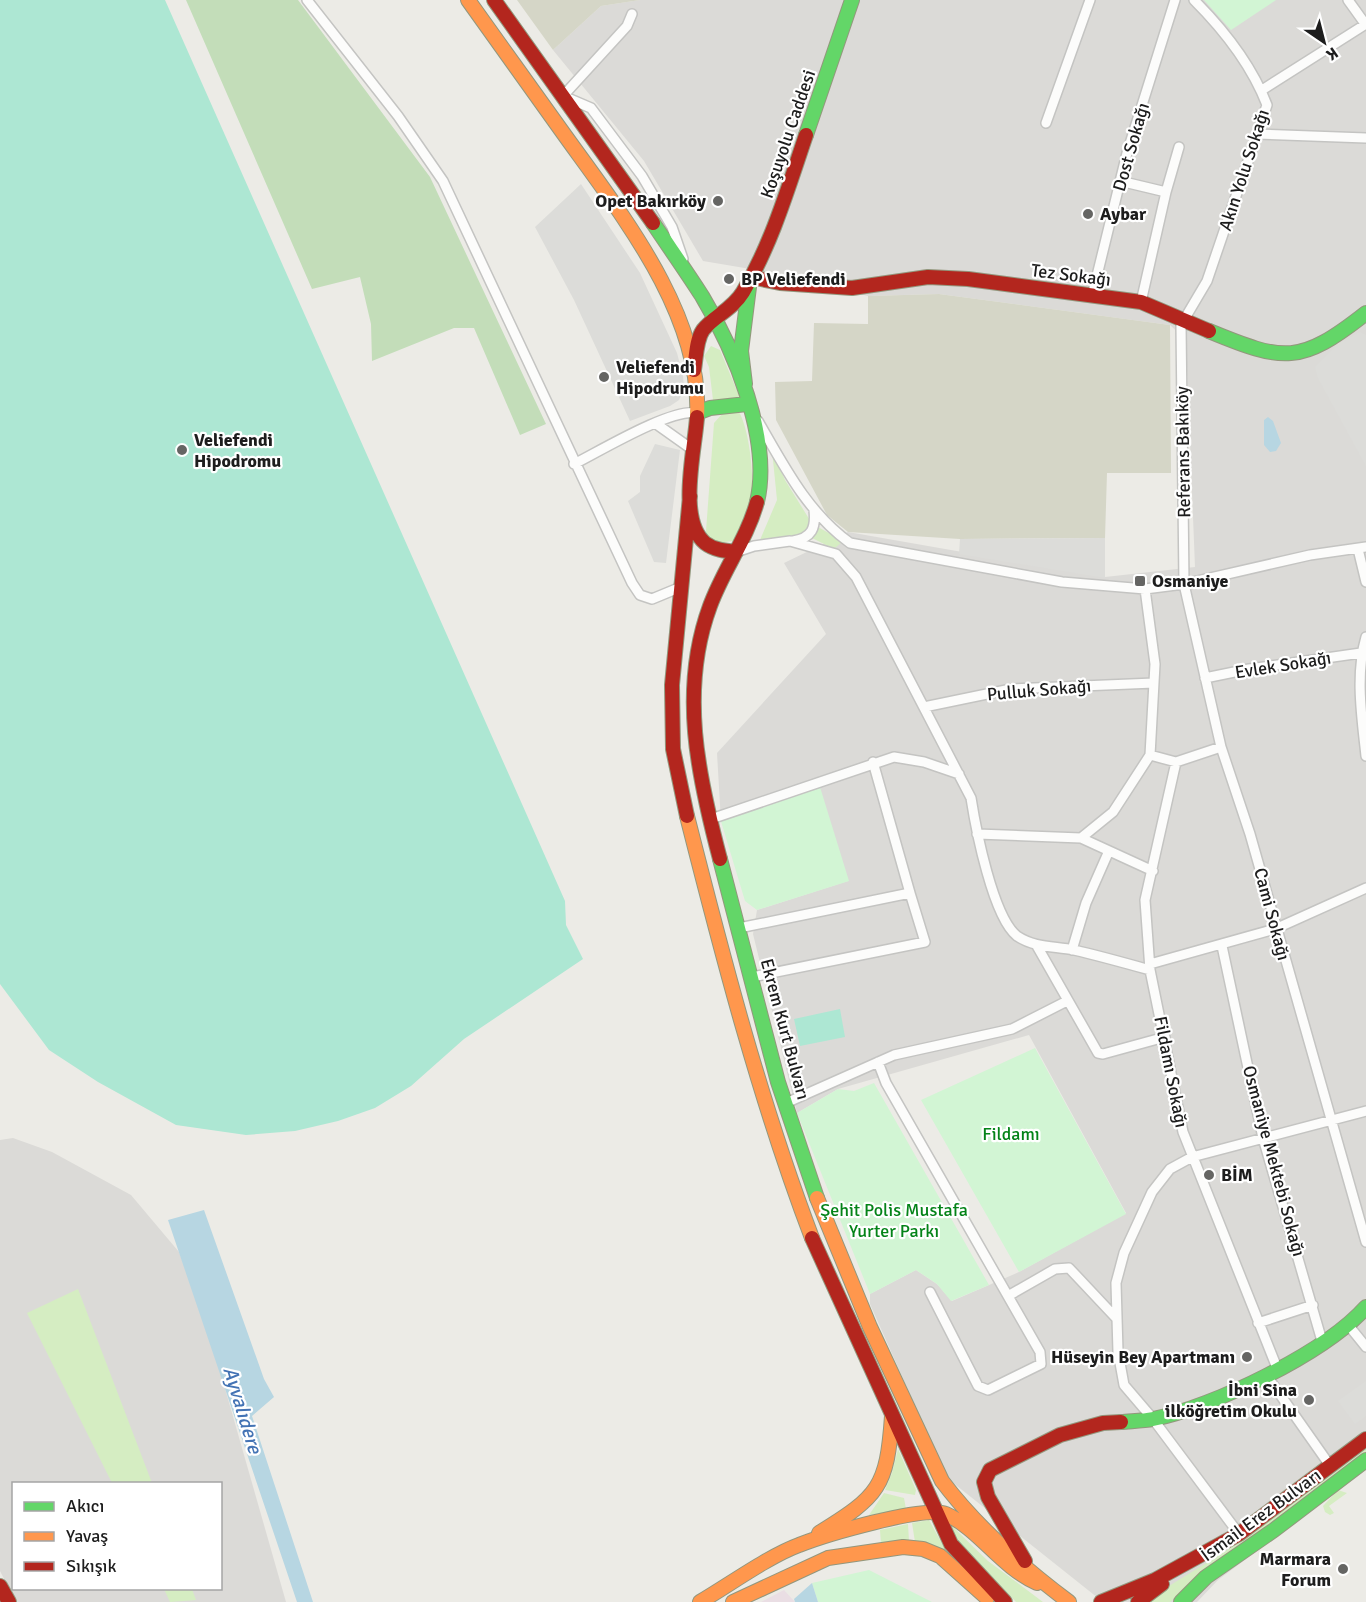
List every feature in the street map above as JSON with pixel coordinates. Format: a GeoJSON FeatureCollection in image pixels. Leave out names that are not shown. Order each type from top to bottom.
{"type":"FeatureCollection","features":[{"type":"Feature","properties":{"kind":"main road"},"geometry":{"type":"LineString","coordinates":[[468,0],[605,191],[641,247],[674,311],[691,358],[694,378]]}},
{"type":"Feature","properties":{"kind":"main road"},"geometry":{"type":"LineString","coordinates":[[494,0],[633,191],[715,319],[747,404]]}},
{"type":"Feature","properties":{"kind":"main road","name":"Koşuyolu Caddesi"},"geometry":{"type":"LineString","coordinates":[[751,277],[770,240],[852,0]]}},
{"type":"Feature","properties":{"kind":"main road"},"geometry":{"type":"LineString","coordinates":[[694,378],[697,347],[703,330],[728,311],[751,277]]}},
{"type":"Feature","properties":{"kind":"main road"},"geometry":{"type":"LineString","coordinates":[[747,404],[741,351],[751,277]]}},
{"type":"Feature","properties":{"kind":"main road","name":"Tez Sokağı"},"geometry":{"type":"LineString","coordinates":[[751,277],[780,283],[852,288],[928,277],[969,279],[1141,302],[1255,350],[1275,354],[1296,354],[1333,339],[1364,318]]}},
{"type":"Feature","properties":{"kind":"main road","name":"Ekrem Kurt Bulvarı"},"geometry":{"type":"LineString","coordinates":[[694,378],[698,413],[672,686],[673,749],[683,801],[707,897],[726,970],[795,1196],[820,1259],[866,1350],[934,1511],[951,1544],[1005,1602]]}},
{"type":"Feature","properties":{"kind":"main road"},"geometry":{"type":"LineString","coordinates":[[698,413],[710,408],[747,404]]}},
{"type":"Feature","properties":{"kind":"main road","name":"Ekrem Kurt Bulvarı"},"geometry":{"type":"LineString","coordinates":[[747,404],[754,427],[761,486],[755,512],[705,620],[697,655],[693,703],[696,746],[711,819],[804,1166],[868,1325],[942,1481],[958,1502],[1046,1585]]}},
{"type":"Feature","properties":{"kind":"main road"},"geometry":{"type":"LineString","coordinates":[[690,496],[701,540],[710,546],[736,552]]}},
{"type":"Feature","properties":{"kind":"main road"},"geometry":{"type":"LineString","coordinates":[[1031,1571],[988,1497],[984,1482],[990,1470],[1037,1444],[1086,1426],[1153,1419],[1211,1400],[1272,1372],[1348,1326],[1366,1307]]}},
{"type":"Feature","properties":{"kind":"main road"},"geometry":{"type":"LineString","coordinates":[[700,1602],[869,1502],[878,1489],[888,1464],[892,1413]]}},
{"type":"Feature","properties":{"kind":"main road","name":"İsmail Erez Bulvarı"},"geometry":{"type":"LineString","coordinates":[[1203,1555],[1239,1534],[1366,1439]]}},
{"type":"Feature","properties":{"kind":"main road","name":"İsmail Erez Bulvarı"},"geometry":{"type":"LineString","coordinates":[[1181,1602],[1193,1587],[1206,1577],[1274,1530],[1366,1460]]}},
{"type":"Feature","properties":{"kind":"main road"},"geometry":{"type":"LineString","coordinates":[[798,1545],[865,1525],[934,1511],[945,1512],[955,1518],[1013,1571],[1046,1585],[1069,1602]]}},
{"type":"Feature","properties":{"kind":"main road"},"geometry":{"type":"LineString","coordinates":[[865,1525],[871,1530],[874,1541],[870,1550]]}},
{"type":"Feature","properties":{"kind":"main road"},"geometry":{"type":"LineString","coordinates":[[733,1602],[811,1564],[840,1554],[903,1547],[923,1549],[940,1556],[994,1602]]}},
{"type":"Feature","properties":{"kind":"main road"},"geometry":{"type":"LineString","coordinates":[[1101,1602],[1203,1555]]}},
{"type":"Feature","properties":{"kind":"main road"},"geometry":{"type":"LineString","coordinates":[[1138,1602],[1203,1555]]}},
{"type":"Feature","properties":{"kind":"main road"},"geometry":{"type":"LineString","coordinates":[[0,1586],[9,1602]]}},
{"type":"Feature","properties":{"kind":"street"},"geometry":{"type":"LineString","coordinates":[[307,0],[398,116],[443,181],[614,549],[640,595],[652,599],[681,587]]}},
{"type":"Feature","properties":{"kind":"street"},"geometry":{"type":"LineString","coordinates":[[1046,123],[1090,0]]}},
{"type":"Feature","properties":{"kind":"street","name":"Dost Sokağı"},"geometry":{"type":"LineString","coordinates":[[1092,296],[1120,181],[1175,0]]}},
{"type":"Feature","properties":{"kind":"street","name":"Akın Yolu Sokağı"},"geometry":{"type":"LineString","coordinates":[[1185,320],[1207,280],[1267,105],[1262,90],[1215,21],[1194,0]]}},
{"type":"Feature","properties":{"kind":"street"},"geometry":{"type":"LineString","coordinates":[[1262,90],[1366,25],[1348,0]]}},
{"type":"Feature","properties":{"kind":"street"},"geometry":{"type":"LineString","coordinates":[[563,96],[627,26],[632,14]]}},
{"type":"Feature","properties":{"kind":"street"},"geometry":{"type":"LineString","coordinates":[[1257,134],[1366,138]]}},
{"type":"Feature","properties":{"kind":"street"},"geometry":{"type":"LineString","coordinates":[[1141,302],[1166,192],[1179,147]]}},
{"type":"Feature","properties":{"kind":"street"},"geometry":{"type":"LineString","coordinates":[[1120,181],[1166,192]]}},
{"type":"Feature","properties":{"kind":"street","name":"Referans Bakıköy"},"geometry":{"type":"LineString","coordinates":[[1184,584],[1181,325],[1185,320]]}},
{"type":"Feature","properties":{"kind":"street"},"geometry":{"type":"LineString","coordinates":[[747,404],[800,492],[831,529],[850,543],[1062,582],[1145,589],[1184,584],[1310,555],[1362,548],[1366,582]]}},
{"type":"Feature","properties":{"kind":"street"},"geometry":{"type":"LineString","coordinates":[[574,464],[655,423],[688,411],[698,413]]}},
{"type":"Feature","properties":{"kind":"street"},"geometry":{"type":"LineString","coordinates":[[655,423],[693,450]]}},
{"type":"Feature","properties":{"kind":"street"},"geometry":{"type":"LineString","coordinates":[[736,552],[754,546],[803,540],[812,533],[815,526],[814,510]]}},
{"type":"Feature","properties":{"kind":"street"},"geometry":{"type":"LineString","coordinates":[[790,542],[836,554],[856,577],[971,798],[977,834],[1002,919],[1017,935],[1037,946],[1072,950],[1150,967],[1275,929],[1366,888]]}},
{"type":"Feature","properties":{"kind":"street"},"geometry":{"type":"LineString","coordinates":[[836,554],[850,543]]}},
{"type":"Feature","properties":{"kind":"street","name":"Cami Sokağı"},"geometry":{"type":"LineString","coordinates":[[1184,584],[1221,747],[1250,834],[1275,929],[1366,1242]]}},
{"type":"Feature","properties":{"kind":"street"},"geometry":{"type":"LineString","coordinates":[[1081,838],[1113,812],[1150,755],[1155,664],[1145,589]]}},
{"type":"Feature","properties":{"kind":"street"},"geometry":{"type":"LineString","coordinates":[[1366,637],[1361,653],[1366,756]]}},
{"type":"Feature","properties":{"kind":"street","name":"Evlek Sokağı"},"geometry":{"type":"LineString","coordinates":[[1205,678],[1249,669],[1361,653]]}},
{"type":"Feature","properties":{"kind":"street","name":"Pulluk Sokağı"},"geometry":{"type":"LineString","coordinates":[[924,707],[1011,689],[1154,683]]}},
{"type":"Feature","properties":{"kind":"street"},"geometry":{"type":"LineString","coordinates":[[1150,755],[1176,762],[1221,747]]}},
{"type":"Feature","properties":{"kind":"street"},"geometry":{"type":"LineString","coordinates":[[711,819],[894,756],[924,762],[959,774]]}},
{"type":"Feature","properties":{"kind":"street"},"geometry":{"type":"LineString","coordinates":[[752,977],[925,942],[873,762]]}},
{"type":"Feature","properties":{"kind":"street","name":"Fildamı Sokağı"},"geometry":{"type":"LineString","coordinates":[[1176,762],[1145,900],[1150,967],[1177,1106],[1192,1157],[1258,1323],[1272,1372],[1331,1467]]}},
{"type":"Feature","properties":{"kind":"street"},"geometry":{"type":"LineString","coordinates":[[977,834],[1081,838],[1153,872]]}},
{"type":"Feature","properties":{"kind":"street"},"geometry":{"type":"LineString","coordinates":[[1072,950],[1086,903],[1108,852]]}},
{"type":"Feature","properties":{"kind":"street"},"geometry":{"type":"LineString","coordinates":[[739,928],[910,893]]}},
{"type":"Feature","properties":{"kind":"street"},"geometry":{"type":"LineString","coordinates":[[1037,946],[1098,1053],[1104,1054],[1165,1037]]}},
{"type":"Feature","properties":{"kind":"street","name":"Osmaniye Mektebi Sokağı"},"geometry":{"type":"LineString","coordinates":[[1222,946],[1263,1138],[1322,1341]]}},
{"type":"Feature","properties":{"kind":"street"},"geometry":{"type":"LineString","coordinates":[[786,1103],[894,1055],[1012,1029],[1067,1001]]}},
{"type":"Feature","properties":{"kind":"street"},"geometry":{"type":"LineString","coordinates":[[878,1062],[886,1083],[1040,1352],[1041,1364],[988,1390],[978,1386],[930,1292]]}},
{"type":"Feature","properties":{"kind":"street"},"geometry":{"type":"LineString","coordinates":[[1239,1534],[1153,1419],[1124,1385],[1118,1352],[1116,1282],[1124,1253],[1152,1192],[1170,1168],[1192,1157],[1366,1111]]}},
{"type":"Feature","properties":{"kind":"street"},"geometry":{"type":"LineString","coordinates":[[1008,1296],[1055,1269],[1069,1268],[1117,1319]]}},
{"type":"Feature","properties":{"kind":"street"},"geometry":{"type":"LineString","coordinates":[[1258,1323],[1313,1305]]}},
{"type":"Feature","properties":{"kind":"street"},"geometry":{"type":"LineString","coordinates":[[1348,1326],[1366,1347]]}},
{"type":"Feature","properties":{"kind":"shaded area"},"geometry":{"type":"Polygon","coordinates":[[[517,0],[640,0],[601,6],[553,50],[517,0]]]}},
{"type":"Feature","properties":{"kind":"shaded area"},"geometry":{"type":"Polygon","coordinates":[[[640,0],[1366,0],[1366,1470],[1218,1580],[1197,1602],[1103,1602],[947,1478],[870,1304],[870,1294],[916,1270],[937,1284],[952,1301],[1019,1272],[1126,1213],[1029,1035],[838,1089],[797,1113],[753,934],[757,910],[848,881],[721,822],[717,753],[826,634],[784,563],[848,532],[1105,577],[1195,567],[1186,340],[1170,325],[939,294],[868,296],[822,285],[774,280],[775,273],[703,261],[644,161],[553,50],[601,6],[640,0]]]}},
{"type":"Feature","properties":{"kind":"shaded area"},"geometry":{"type":"Polygon","coordinates":[[[581,184],[640,273],[677,353],[683,376],[684,389],[679,400],[670,406],[630,421],[574,300],[535,227],[581,184]]]}},
{"type":"Feature","properties":{"kind":"shaded area"},"geometry":{"type":"Polygon","coordinates":[[[939,294],[1170,325],[1171,473],[1107,473],[1105,538],[960,539],[848,532],[827,515],[776,420],[775,382],[812,381],[814,323],[868,324],[868,296],[939,294]]]}},
{"type":"Feature","properties":{"kind":"shaded area"},"geometry":{"type":"Polygon","coordinates":[[[1360,332],[1366,335],[1366,466],[1318,378],[1315,367],[1338,344],[1360,332]]]}},
{"type":"Feature","properties":{"kind":"shaded area"},"geometry":{"type":"Polygon","coordinates":[[[655,444],[680,450],[666,563],[654,562],[628,501],[640,492],[640,476],[655,444]]]}},
{"type":"Feature","properties":{"kind":"shaded area"},"geometry":{"type":"Polygon","coordinates":[[[1105,538],[1105,578],[959,554],[960,539],[1105,538]]]}},
{"type":"Feature","properties":{"kind":"shaded area"},"geometry":{"type":"Polygon","coordinates":[[[13,1138],[52,1152],[131,1195],[179,1252],[210,1336],[286,1602],[16,1602],[0,1571],[0,1140],[13,1138]]]}},
{"type":"Feature","properties":{"kind":"shaded area"},"geometry":{"type":"Polygon","coordinates":[[[1366,1381],[1366,1416],[1355,1424],[1338,1401],[1366,1381]]]}},
{"type":"Feature","properties":{"kind":"shaded area"},"geometry":{"type":"Polygon","coordinates":[[[784,1590],[795,1602],[761,1602],[784,1590]]]}},
{"type":"Feature","properties":{"kind":"green space","name":"Veliefendi Hipodromu"},"geometry":{"type":"Polygon","coordinates":[[[0,0],[165,0],[565,901],[566,925],[583,959],[464,1039],[411,1086],[375,1108],[338,1121],[295,1131],[246,1135],[176,1125],[98,1082],[49,1050],[0,984],[0,0]]]}},
{"type":"Feature","properties":{"kind":"green space"},"geometry":{"type":"Polygon","coordinates":[[[186,0],[298,0],[430,177],[546,424],[520,435],[474,328],[454,328],[372,361],[371,324],[360,277],[312,289],[186,0]]]}},
{"type":"Feature","properties":{"kind":"green space"},"geometry":{"type":"Polygon","coordinates":[[[1204,0],[1276,0],[1231,30],[1204,0]]]}},
{"type":"Feature","properties":{"kind":"green space"},"geometry":{"type":"Polygon","coordinates":[[[711,346],[720,350],[740,398],[713,400],[709,367],[704,356],[711,346]]]}},
{"type":"Feature","properties":{"kind":"green space"},"geometry":{"type":"Polygon","coordinates":[[[739,412],[746,431],[751,457],[751,504],[746,519],[733,541],[716,543],[707,537],[706,531],[714,423],[722,414],[739,412]]]}},
{"type":"Feature","properties":{"kind":"green space"},"geometry":{"type":"Polygon","coordinates":[[[772,450],[785,480],[811,522],[802,533],[796,536],[760,540],[777,500],[772,450]]]}},
{"type":"Feature","properties":{"kind":"green space"},"geometry":{"type":"Polygon","coordinates":[[[818,527],[843,541],[834,549],[812,538],[818,527]]]}},
{"type":"Feature","properties":{"kind":"green space"},"geometry":{"type":"Polygon","coordinates":[[[820,787],[849,881],[757,910],[745,901],[720,818],[820,787]]]}},
{"type":"Feature","properties":{"kind":"green space"},"geometry":{"type":"Polygon","coordinates":[[[840,1009],[845,1037],[800,1046],[794,1019],[840,1009]]]}},
{"type":"Feature","properties":{"kind":"green space","name":"Fildamı"},"geometry":{"type":"Polygon","coordinates":[[[1035,1048],[1126,1214],[1019,1272],[921,1100],[1035,1048]]]}},
{"type":"Feature","properties":{"kind":"green space","name":"Şehit Polis Mustafa Yurter Parkı"},"geometry":{"type":"Polygon","coordinates":[[[874,1083],[989,1285],[951,1301],[937,1284],[916,1270],[870,1294],[797,1113],[838,1089],[854,1091],[874,1083]]]}},
{"type":"Feature","properties":{"kind":"green space"},"geometry":{"type":"Polygon","coordinates":[[[78,1289],[152,1482],[112,1482],[27,1313],[78,1289]]]}},
{"type":"Feature","properties":{"kind":"green space"},"geometry":{"type":"Polygon","coordinates":[[[1366,1446],[1366,1454],[1284,1517],[1213,1566],[1170,1602],[1143,1602],[1242,1541],[1366,1446]]]}},
{"type":"Feature","properties":{"kind":"green space"},"geometry":{"type":"Polygon","coordinates":[[[898,1449],[916,1490],[915,1495],[885,1490],[898,1449]]]}},
{"type":"Feature","properties":{"kind":"green space"},"geometry":{"type":"Polygon","coordinates":[[[1338,1490],[1347,1493],[1329,1506],[1334,1513],[1330,1515],[1325,1512],[1323,1506],[1338,1490]]]}},
{"type":"Feature","properties":{"kind":"green space"},"geometry":{"type":"Polygon","coordinates":[[[884,1493],[904,1498],[906,1509],[869,1515],[884,1493]]]}},
{"type":"Feature","properties":{"kind":"green space"},"geometry":{"type":"Polygon","coordinates":[[[929,1520],[950,1558],[915,1542],[912,1523],[929,1520]]]}},
{"type":"Feature","properties":{"kind":"green space"},"geometry":{"type":"Polygon","coordinates":[[[908,1524],[909,1541],[881,1544],[880,1530],[908,1524]]]}},
{"type":"Feature","properties":{"kind":"green space"},"geometry":{"type":"Polygon","coordinates":[[[950,1524],[988,1561],[1043,1602],[1016,1602],[958,1541],[948,1525],[950,1524]]]}},
{"type":"Feature","properties":{"kind":"green space"},"geometry":{"type":"Polygon","coordinates":[[[869,1570],[932,1602],[818,1602],[812,1583],[869,1570]]]}},
{"type":"Feature","properties":{"kind":"green space"},"geometry":{"type":"Polygon","coordinates":[[[164,1590],[192,1590],[196,1600],[170,1602],[164,1590]]]}},
{"type":"Feature","properties":{"kind":"water"},"geometry":{"type":"Polygon","coordinates":[[[1268,417],[1273,421],[1281,443],[1276,451],[1270,452],[1264,445],[1264,420],[1268,417]]]}},
{"type":"Feature","properties":{"kind":"water","name":"Ayvalıdere"},"geometry":{"type":"Polygon","coordinates":[[[204,1210],[264,1379],[274,1397],[252,1416],[313,1602],[297,1602],[168,1220],[204,1210]]]}},
{"type":"Feature","properties":{"kind":"water"},"geometry":{"type":"Polygon","coordinates":[[[812,1583],[818,1602],[795,1602],[794,1599],[812,1583]]]}},
{"type":"Feature","properties":{"kind":"traffic: fast"},"geometry":{"type":"LineString","coordinates":[[806,135],[852,0]]}},
{"type":"Feature","properties":{"kind":"traffic: fast"},"geometry":{"type":"LineString","coordinates":[[653,223],[702,296],[737,368],[755,423],[760,477],[757,502]]}},
{"type":"Feature","properties":{"kind":"traffic: fast"},"geometry":{"type":"LineString","coordinates":[[745,384],[741,351],[749,287]]}},
{"type":"Feature","properties":{"kind":"traffic: fast"},"geometry":{"type":"LineString","coordinates":[[1209,331],[1256,349],[1274,353],[1291,353],[1307,350],[1324,342],[1366,313]]}},
{"type":"Feature","properties":{"kind":"traffic: fast"},"geometry":{"type":"LineString","coordinates":[[697,413],[710,408],[747,404]]}},
{"type":"Feature","properties":{"kind":"traffic: fast"},"geometry":{"type":"LineString","coordinates":[[720,859],[778,1082],[817,1198]]}},
{"type":"Feature","properties":{"kind":"traffic: fast"},"geometry":{"type":"LineString","coordinates":[[1121,1422],[1149,1420],[1178,1413],[1267,1376],[1324,1342],[1348,1325],[1366,1307]]}},
{"type":"Feature","properties":{"kind":"traffic: fast"},"geometry":{"type":"LineString","coordinates":[[1181,1602],[1206,1577],[1274,1530],[1366,1460]]}},
{"type":"Feature","properties":{"kind":"traffic: slow"},"geometry":{"type":"LineString","coordinates":[[468,0],[607,194],[653,264],[672,302],[686,340],[695,378],[697,417]]}},
{"type":"Feature","properties":{"kind":"traffic: slow"},"geometry":{"type":"LineString","coordinates":[[687,816],[759,1082],[812,1238]]}},
{"type":"Feature","properties":{"kind":"traffic: slow"},"geometry":{"type":"LineString","coordinates":[[817,1198],[870,1327],[942,1481],[1001,1546],[1069,1602]]}},
{"type":"Feature","properties":{"kind":"traffic: slow"},"geometry":{"type":"LineString","coordinates":[[819,1533],[855,1509],[876,1487],[887,1459],[892,1416]]}},
{"type":"Feature","properties":{"kind":"traffic: slow"},"geometry":{"type":"LineString","coordinates":[[700,1602],[762,1563],[799,1545],[874,1522],[935,1512],[946,1514],[958,1521],[1012,1567],[1037,1583]]}},
{"type":"Feature","properties":{"kind":"traffic: slow"},"geometry":{"type":"LineString","coordinates":[[733,1602],[828,1558],[903,1547],[923,1549],[940,1556],[987,1598]]}},
{"type":"Feature","properties":{"kind":"traffic: jam"},"geometry":{"type":"LineString","coordinates":[[494,0],[653,223]]}},
{"type":"Feature","properties":{"kind":"traffic: jam"},"geometry":{"type":"LineString","coordinates":[[694,370],[698,344],[703,330],[739,298],[763,254],[806,135]]}},
{"type":"Feature","properties":{"kind":"traffic: jam"},"geometry":{"type":"LineString","coordinates":[[751,277],[780,283],[852,288],[928,277],[968,279],[1141,302],[1209,331]]}},
{"type":"Feature","properties":{"kind":"traffic: jam"},"geometry":{"type":"LineString","coordinates":[[697,417],[690,483],[692,518],[697,532],[705,543],[716,549],[736,552]]}},
{"type":"Feature","properties":{"kind":"traffic: jam"},"geometry":{"type":"LineString","coordinates":[[687,816],[673,749],[672,685],[690,496]]}},
{"type":"Feature","properties":{"kind":"traffic: jam"},"geometry":{"type":"LineString","coordinates":[[720,859],[699,765],[695,733],[695,669],[710,606],[753,516],[757,502]]}},
{"type":"Feature","properties":{"kind":"traffic: jam"},"geometry":{"type":"LineString","coordinates":[[812,1238],[951,1544],[1005,1602]]}},
{"type":"Feature","properties":{"kind":"traffic: jam"},"geometry":{"type":"LineString","coordinates":[[1025,1561],[988,1497],[984,1482],[990,1470],[1060,1435],[1103,1423],[1121,1422]]}},
{"type":"Feature","properties":{"kind":"traffic: jam"},"geometry":{"type":"LineString","coordinates":[[1101,1602],[1155,1580],[1239,1534],[1366,1439]]}},
{"type":"Feature","properties":{"kind":"traffic: jam"},"geometry":{"type":"LineString","coordinates":[[1138,1602],[1162,1584]]}},
{"type":"Feature","properties":{"kind":"traffic: jam"},"geometry":{"type":"LineString","coordinates":[[0,1586],[9,1602]]}},
{"type":"Feature","properties":{"kind":"place","name":"Opet Bakırköy"},"geometry":{"type":"Point","coordinates":[718,201]}},
{"type":"Feature","properties":{"kind":"place","name":"Aybar"},"geometry":{"type":"Point","coordinates":[1088,214]}},
{"type":"Feature","properties":{"kind":"place","name":"BP Veliefendi"},"geometry":{"type":"Point","coordinates":[729,279]}},
{"type":"Feature","properties":{"kind":"place","name":"Veliefendi Hipodrumu"},"geometry":{"type":"Point","coordinates":[604,377]}},
{"type":"Feature","properties":{"kind":"place","name":"Veliefendi Hipodromu"},"geometry":{"type":"Point","coordinates":[182,450]}},
{"type":"Feature","properties":{"kind":"place","name":"Osmaniye"},"geometry":{"type":"Point","coordinates":[1140,581]}},
{"type":"Feature","properties":{"kind":"place","name":"BİM"},"geometry":{"type":"Point","coordinates":[1209,1175]}},
{"type":"Feature","properties":{"kind":"place","name":"Hüseyin Bey Apartmanı"},"geometry":{"type":"Point","coordinates":[1247,1357]}},
{"type":"Feature","properties":{"kind":"place","name":"İbni Sina ilköğretim Okulu"},"geometry":{"type":"Point","coordinates":[1309,1400]}},
{"type":"Feature","properties":{"kind":"place","name":"Marmara Forum"},"geometry":{"type":"Point","coordinates":[1343,1569]}}]}
